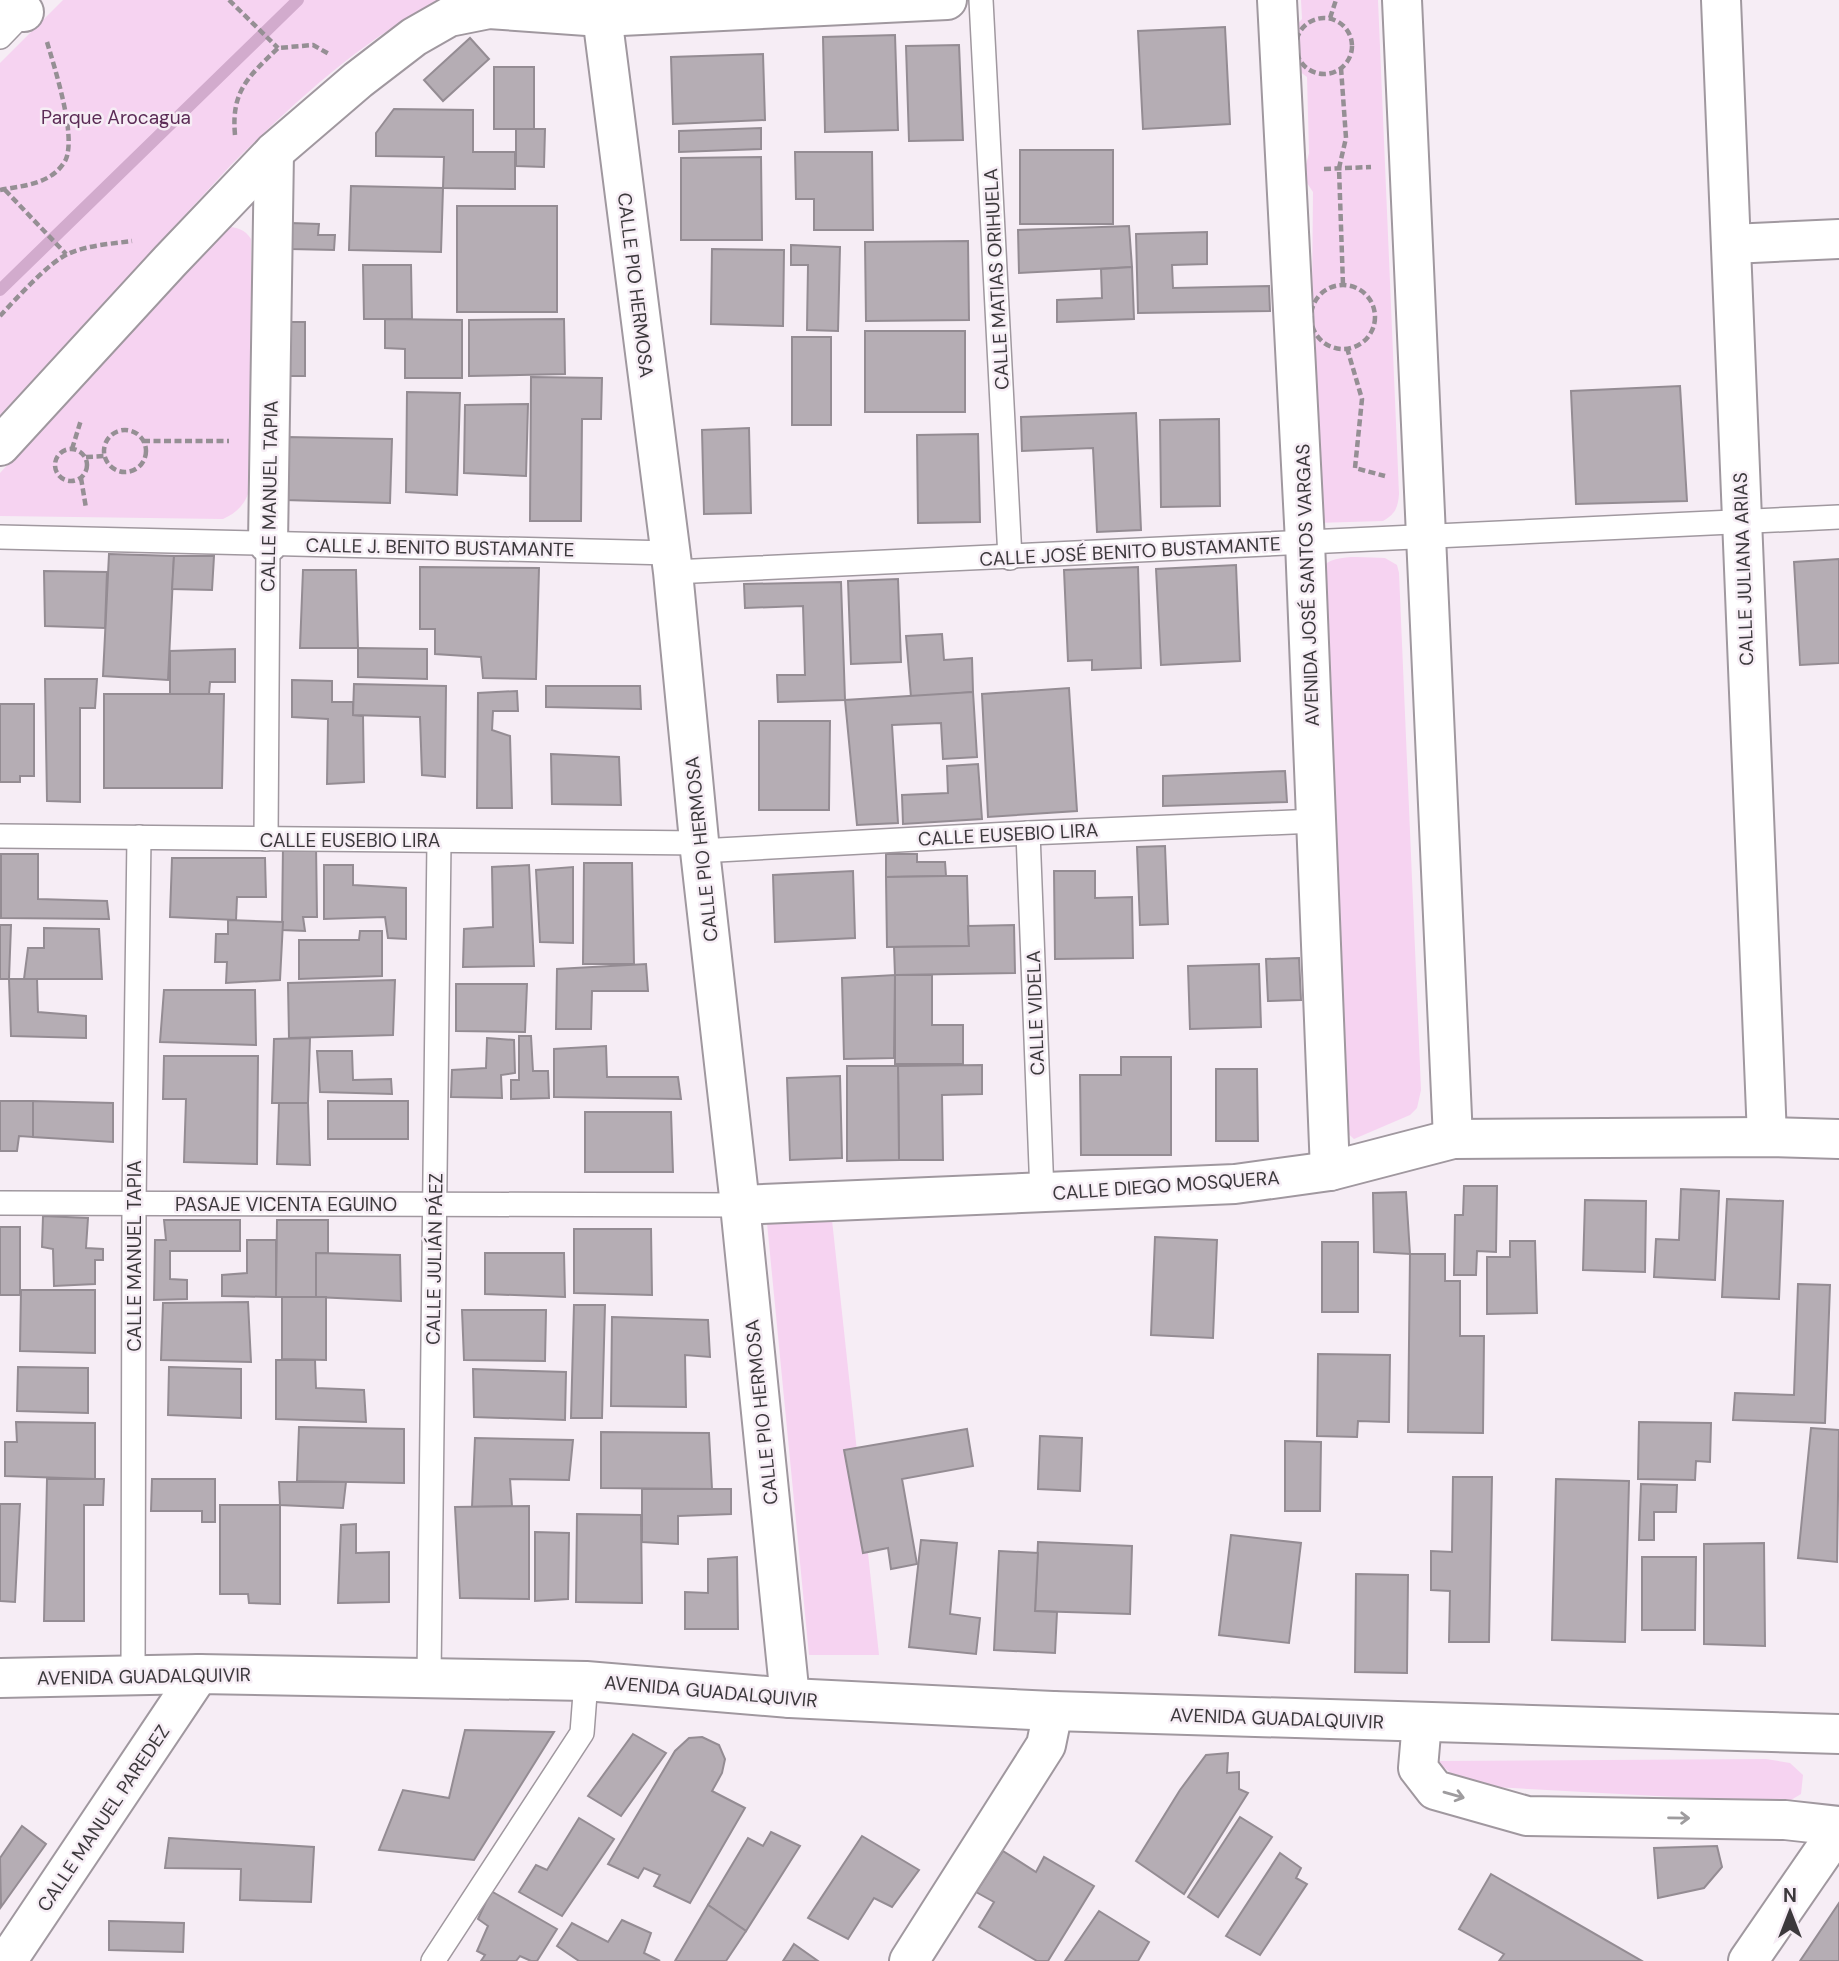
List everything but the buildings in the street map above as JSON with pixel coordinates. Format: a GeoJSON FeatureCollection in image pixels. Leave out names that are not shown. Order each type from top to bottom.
{"type":"FeatureCollection","features":[{"type":"Feature","properties":{"kind":"street"},"geometry":{"type":"LineString","coordinates":[[0,446],[267,160],[358,80],[414,37],[449,17],[489,9],[600,9],[947,0]]}},
{"type":"Feature","properties":{"kind":"street","name":"AVENIDA JOSÉ SANTOS VARGAS"},"geometry":{"type":"LineString","coordinates":[[1277,0],[1305,542],[1330,1171]]}},
{"type":"Feature","properties":{"kind":"street"},"geometry":{"type":"LineString","coordinates":[[1402,0],[1453,1139]]}},
{"type":"Feature","properties":{"kind":"street","name":"CALLE JULIANA ARIAS"},"geometry":{"type":"LineString","coordinates":[[1721,0],[1740,522],[1768,1137]]}},
{"type":"Feature","properties":{"kind":"street","name":"CALLE PIO HERMOSA"},"geometry":{"type":"LineString","coordinates":[[600,9],[672,563],[790,1698]]}},
{"type":"Feature","properties":{"kind":"street","name":"CALLE MANUEL TAPIA"},"geometry":{"type":"LineString","coordinates":[[267,160],[268,543]]}},
{"type":"Feature","properties":{"kind":"street"},"geometry":{"type":"LineString","coordinates":[[1731,244],[1839,239]]}},
{"type":"Feature","properties":{"kind":"street","name":"CALLE DIEGO MOSQUERA"},"geometry":{"type":"LineString","coordinates":[[740,1205],[1235,1184],[1330,1171],[1453,1139],[1839,1139]]}},
{"type":"Feature","properties":{"kind":"street","name":"AVENIDA GUADALQUIVIR"},"geometry":{"type":"LineString","coordinates":[[0,1678],[199,1674],[586,1681],[790,1698],[1053,1712],[1839,1734]]}},
{"type":"Feature","properties":{"kind":"street","name":"CALLE MANUEL PAREDEZ"},"geometry":{"type":"LineString","coordinates":[[7,1961],[199,1674]]}},
{"type":"Feature","properties":{"kind":"street"},"geometry":{"type":"LineString","coordinates":[[924,1956],[1046,1745],[1053,1712]]}},
{"type":"Feature","properties":{"kind":"street"},"geometry":{"type":"LineString","coordinates":[[1422,1722],[1418,1768],[1435,1790],[1527,1816],[1785,1820],[1839,1827],[1748,1961]]}},
{"type":"Feature","properties":{"kind":"lane","name":"CALLE MATIAS ORIHUELA"},"geometry":{"type":"LineString","coordinates":[[981,0],[1010,558]]}},
{"type":"Feature","properties":{"kind":"lane","name":"CALLE JOSÉ BENITO BUSTAMANTE"},"geometry":{"type":"LineString","coordinates":[[672,563],[1010,558],[1839,517]]}},
{"type":"Feature","properties":{"kind":"lane","name":"CALLE J. BENITO BUSTAMANTE"},"geometry":{"type":"LineString","coordinates":[[0,537],[268,543],[672,563]]}},
{"type":"Feature","properties":{"kind":"lane","name":"CALLE MANUEL TAPIA"},"geometry":{"type":"LineString","coordinates":[[266,839],[268,543]]}},
{"type":"Feature","properties":{"kind":"lane","name":"CALLE EUSEBIO LIRA"},"geometry":{"type":"LineString","coordinates":[[0,835],[700,847],[1316,821]]}},
{"type":"Feature","properties":{"kind":"lane","name":"CALLE VIDELA"},"geometry":{"type":"LineString","coordinates":[[1028,833],[1042,1193]]}},
{"type":"Feature","properties":{"kind":"lane","name":"CALLE MANUEL TAPIA"},"geometry":{"type":"LineString","coordinates":[[133,1676],[134,1203],[139,837]]}},
{"type":"Feature","properties":{"kind":"lane","name":"CALLE JULIÁN PÁEZ"},"geometry":{"type":"LineString","coordinates":[[429,1677],[439,841]]}},
{"type":"Feature","properties":{"kind":"lane","name":"PASAJE VICENTA EGUINO"},"geometry":{"type":"LineString","coordinates":[[0,1203],[740,1205]]}},
{"type":"Feature","properties":{"kind":"lane"},"geometry":{"type":"LineString","coordinates":[[433,1961],[582,1733],[586,1681]]}},
{"type":"Feature","properties":{"kind":"path"},"geometry":{"type":"LineString","coordinates":[[229,0],[278,48]]}},
{"type":"Feature","properties":{"kind":"path"},"geometry":{"type":"LineString","coordinates":[[1329,18],[1336,0]]}},
{"type":"Feature","properties":{"kind":"path"},"geometry":{"type":"LineString","coordinates":[[2,190],[37,182],[53,175],[66,161],[69,139],[58,80],[21,18]]}},
{"type":"Feature","properties":{"kind":"path"},"geometry":{"type":"LineString","coordinates":[[1329,18],[1345,27],[1353,44],[1351,53],[1341,68],[1333,72],[1314,72],[1300,61],[1296,43],[1304,26],[1311,21],[1329,18]]}},
{"type":"Feature","properties":{"kind":"path"},"geometry":{"type":"LineString","coordinates":[[267,160],[240,146],[234,134],[234,106],[241,88],[278,48],[313,45],[328,53],[358,80]]}},
{"type":"Feature","properties":{"kind":"path"},"geometry":{"type":"LineString","coordinates":[[1341,68],[1346,138],[1339,168],[1343,285]]}},
{"type":"Feature","properties":{"kind":"path"},"geometry":{"type":"LineString","coordinates":[[1286,171],[1410,165]]}},
{"type":"Feature","properties":{"kind":"path"},"geometry":{"type":"LineString","coordinates":[[2,190],[65,253]]}},
{"type":"Feature","properties":{"kind":"path"},"geometry":{"type":"LineString","coordinates":[[0,316],[65,253],[136,241]]}},
{"type":"Feature","properties":{"kind":"path"},"geometry":{"type":"LineString","coordinates":[[1343,285],[1363,291],[1375,309],[1372,330],[1357,345],[1336,348],[1326,343],[1313,327],[1312,317],[1317,298],[1324,291],[1343,285]]}},
{"type":"Feature","properties":{"kind":"path"},"geometry":{"type":"LineString","coordinates":[[1347,348],[1362,399],[1355,468],[1389,478]]}},
{"type":"Feature","properties":{"kind":"path"},"geometry":{"type":"LineString","coordinates":[[144,441],[145,455],[138,467],[132,470],[112,467],[105,456],[109,437],[120,430],[134,432],[144,441],[235,441]]}},
{"type":"Feature","properties":{"kind":"path"},"geometry":{"type":"LineString","coordinates":[[86,457],[88,468],[85,474],[76,480],[65,480],[55,468],[57,458],[67,449],[78,450],[86,457],[105,456]]}},
{"type":"Feature","properties":{"kind":"green space","name":"Parque Arocagua"},"geometry":{"type":"Polygon","coordinates":[[[63,0],[442,0],[384,33],[330,74],[279,119],[231,165],[0,415],[0,63],[63,0]]]}},
{"type":"Feature","properties":{"kind":"green space"},"geometry":{"type":"Polygon","coordinates":[[[1301,0],[1378,0],[1399,494],[1395,510],[1383,521],[1315,523],[1307,306],[1312,295],[1313,192],[1307,183],[1305,169],[1309,153],[1307,77],[1299,71],[1294,28],[1302,19],[1301,0]]]}},
{"type":"Feature","properties":{"kind":"green space"},"geometry":{"type":"Polygon","coordinates":[[[226,226],[243,231],[251,239],[252,471],[248,494],[242,505],[223,519],[0,516],[0,473],[226,226]]]}},
{"type":"Feature","properties":{"kind":"green space"},"geometry":{"type":"Polygon","coordinates":[[[1341,558],[1385,558],[1397,565],[1399,573],[1421,1090],[1417,1108],[1410,1115],[1354,1139],[1341,1127],[1320,569],[1341,558]]]}},
{"type":"Feature","properties":{"kind":"green space"},"geometry":{"type":"Polygon","coordinates":[[[832,1220],[879,1655],[809,1655],[767,1223],[832,1220]]]}},
{"type":"Feature","properties":{"kind":"green space"},"geometry":{"type":"Polygon","coordinates":[[[1766,1759],[1790,1763],[1803,1775],[1801,1794],[1786,1803],[1476,1786],[1458,1779],[1436,1761],[1766,1759]]]}},
{"type":"Feature","properties":{"kind":"waterway"},"geometry":{"type":"LineString","coordinates":[[0,290],[298,0]]}}]}
